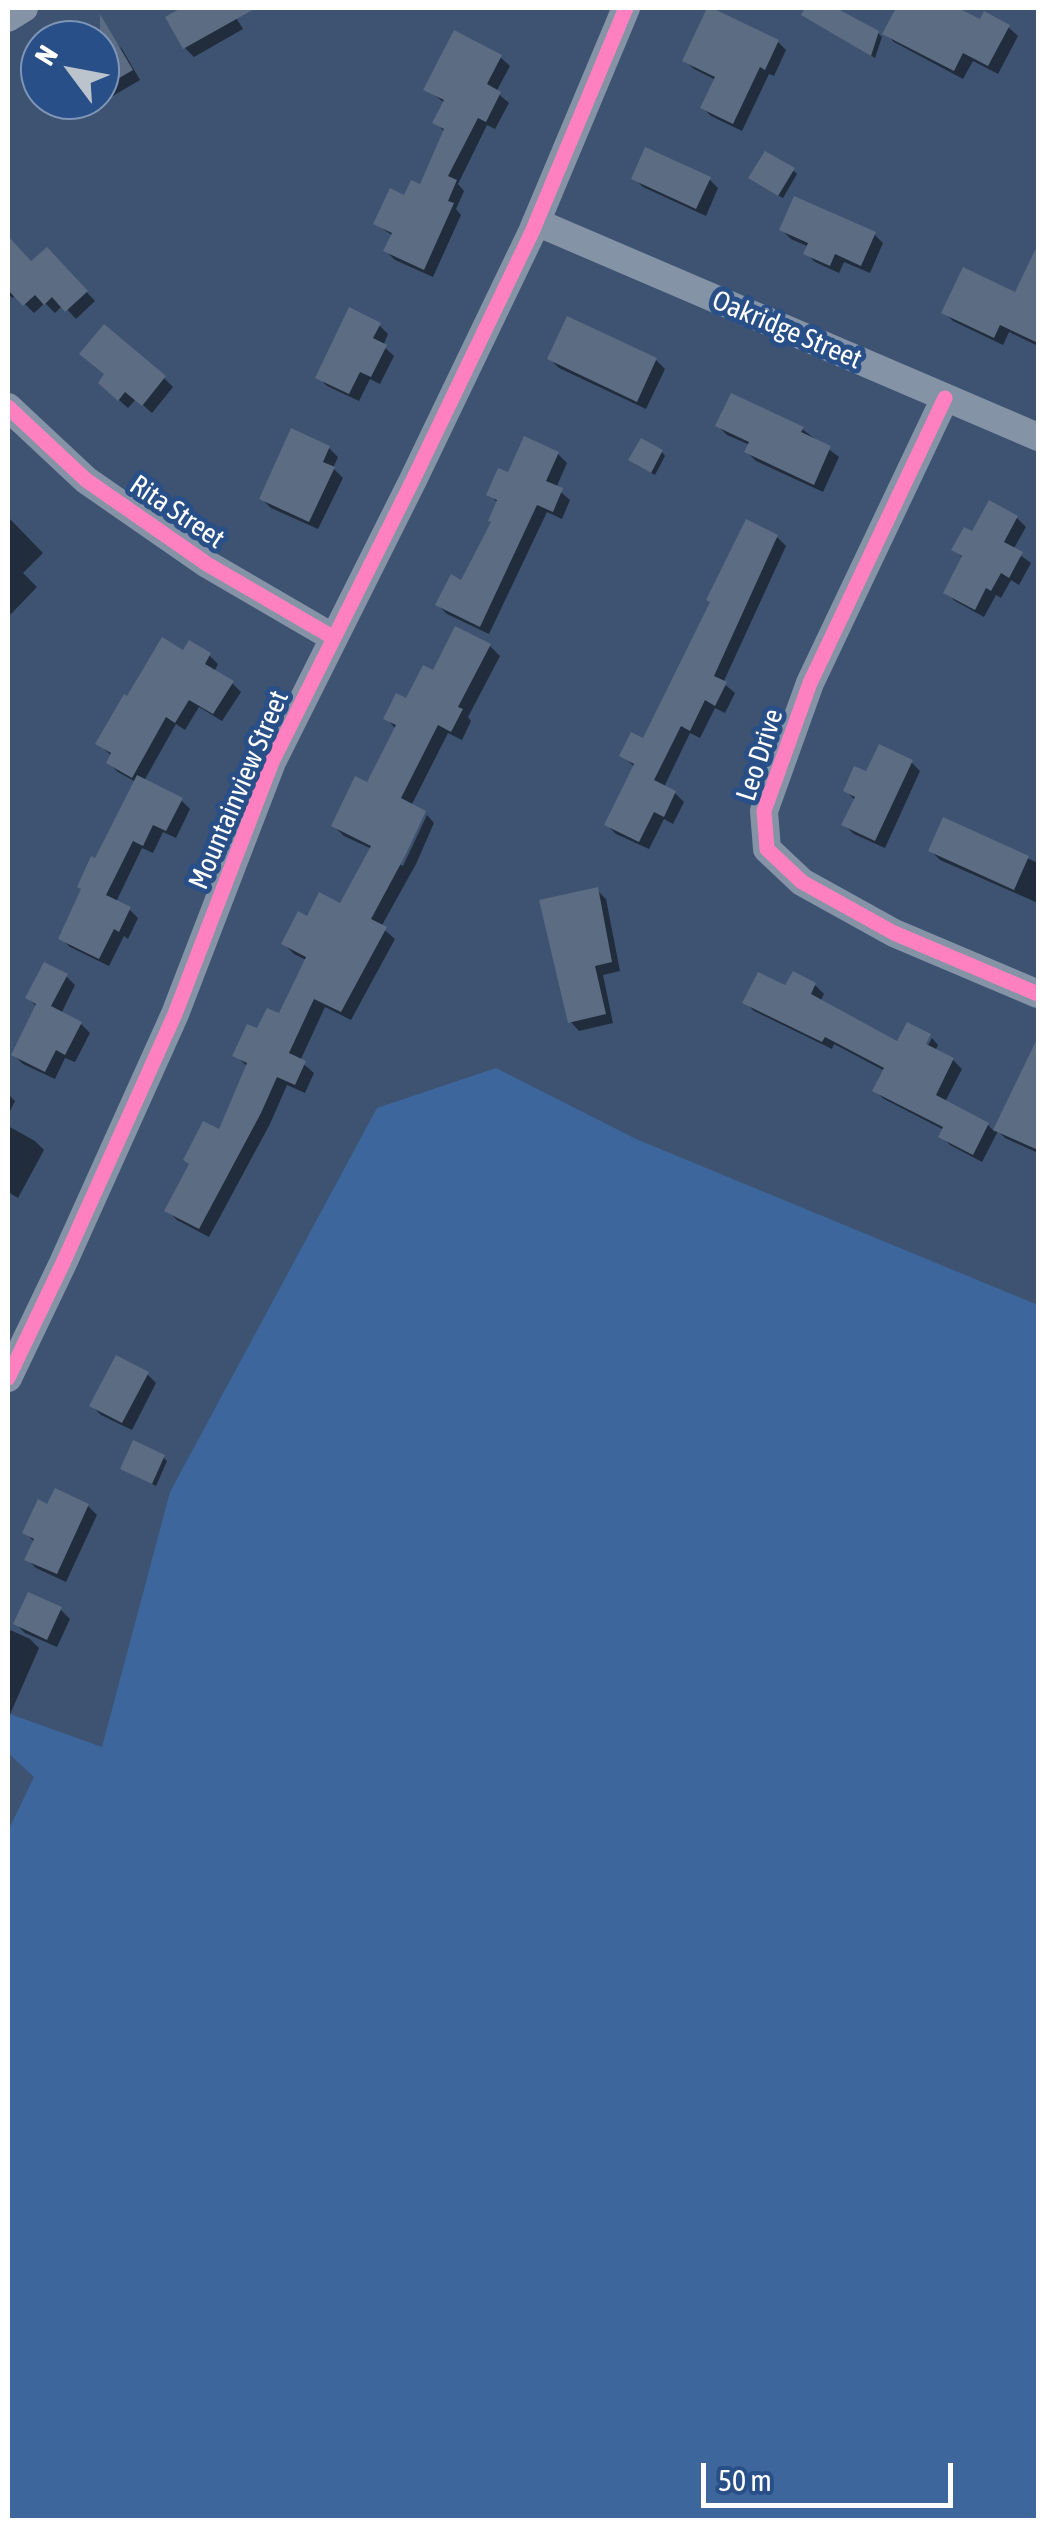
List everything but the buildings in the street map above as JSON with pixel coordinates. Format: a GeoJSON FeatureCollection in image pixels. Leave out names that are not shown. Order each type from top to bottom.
{"type":"FeatureCollection","features":[{"type":"Feature","properties":{"kind":"street"},"geometry":{"type":"LineString","coordinates":[[8,18],[24,8]]}},
{"type":"Feature","properties":{"kind":"street","name":"Mountainview Street"},"geometry":{"type":"LineString","coordinates":[[8,1378],[175,1014],[272,762],[536,222],[626,8]]}},
{"type":"Feature","properties":{"kind":"street","name":"Oakridge Street"},"geometry":{"type":"LineString","coordinates":[[536,222],[1038,437]]}},
{"type":"Feature","properties":{"kind":"street","name":"Leo Drive"},"geometry":{"type":"LineString","coordinates":[[945,398],[810,683],[764,811],[767,849],[802,882],[894,933],[1038,994]]}},
{"type":"Feature","properties":{"kind":"street","name":"Rita Street"},"geometry":{"type":"LineString","coordinates":[[8,408],[86,480],[208,564],[334,638]]}},
{"type":"Feature","properties":{"kind":"shaded area"},"geometry":{"type":"Polygon","coordinates":[[[496,1068],[636,1139],[1038,1305],[1038,2520],[8,2520],[8,1831],[34,1777],[8,1753],[10,1714],[102,1747],[170,1492],[377,1108],[496,1068]]]}},
{"type":"Feature","properties":{"kind":"cycle path"},"geometry":{"type":"LineString","coordinates":[[8,1378],[175,1014],[272,762],[532,232],[626,8]]}},
{"type":"Feature","properties":{"kind":"cycle path"},"geometry":{"type":"LineString","coordinates":[[945,398],[810,683],[764,811],[767,849],[802,882],[894,933],[1038,994]]}},
{"type":"Feature","properties":{"kind":"cycle path"},"geometry":{"type":"LineString","coordinates":[[8,407],[86,480],[207,564],[334,638]]}}]}
